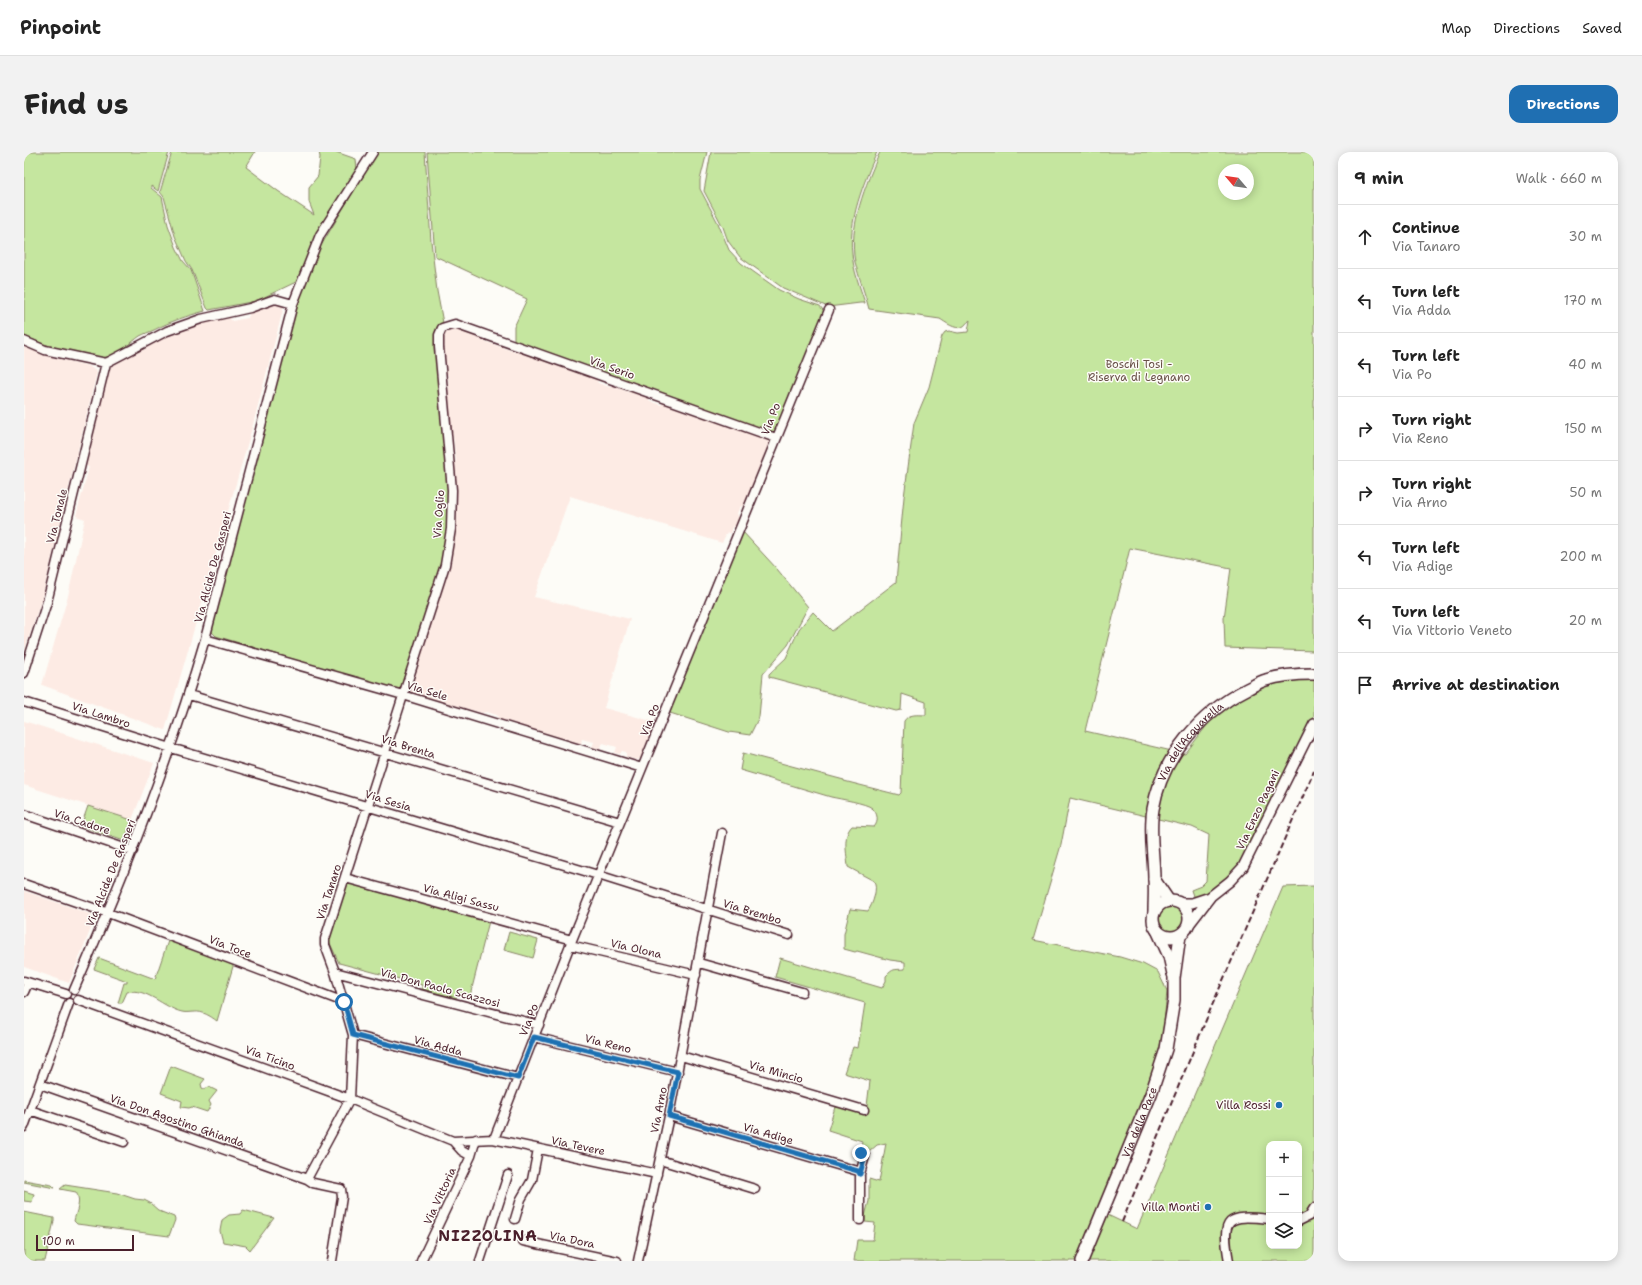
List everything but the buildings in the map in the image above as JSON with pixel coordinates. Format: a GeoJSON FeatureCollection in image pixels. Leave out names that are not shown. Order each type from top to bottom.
{"type":"FeatureCollection","features":[{"type":"Feature","properties":{"kind":"main road","name":"Via dell'Acquarella"},"geometry":{"type":"LineString","coordinates":[[1154,912],[1154,879],[1151,830],[1153,810],[1157,791],[1172,758],[1188,736],[1206,716],[1222,703],[1266,680],[1294,675],[1314,674]]}},
{"type":"Feature","properties":{"kind":"main road"},"geometry":{"type":"LineString","coordinates":[[1154,879],[1169,901]]}},
{"type":"Feature","properties":{"kind":"main road"},"geometry":{"type":"LineString","coordinates":[[1169,901],[1180,904],[1187,911],[1189,921],[1184,931],[1170,937],[1165,936],[1157,930],[1153,922],[1154,912],[1160,905],[1169,901]]}},
{"type":"Feature","properties":{"kind":"main road","name":"Via della Pace"},"geometry":{"type":"LineString","coordinates":[[1157,930],[1169,956],[1174,978]]}},
{"type":"Feature","properties":{"kind":"main road","name":"Via della Pace"},"geometry":{"type":"LineString","coordinates":[[1082,1261],[1151,1094],[1161,1066],[1168,1041],[1174,1000],[1174,978],[1184,931]]}},
{"type":"Feature","properties":{"kind":"street","name":"Via Alcide De Gasperi"},"geometry":{"type":"LineString","coordinates":[[74,990],[108,914],[133,851],[189,695],[293,304],[320,235],[373,152]]}},
{"type":"Feature","properties":{"kind":"street"},"geometry":{"type":"LineString","coordinates":[[24,341],[45,350],[106,363],[167,331],[201,319],[250,308],[275,299],[293,304]]}},
{"type":"Feature","properties":{"kind":"street","name":"Via Po"},"geometry":{"type":"LineString","coordinates":[[494,1139],[598,875],[829,310]]}},
{"type":"Feature","properties":{"kind":"street","name":"Via Serio"},"geometry":{"type":"LineString","coordinates":[[442,328],[455,324],[776,438]]}},
{"type":"Feature","properties":{"kind":"street","name":"Via Oglio"},"geometry":{"type":"LineString","coordinates":[[403,695],[445,565],[451,529],[451,473],[439,346],[442,328]]}},
{"type":"Feature","properties":{"kind":"street","name":"Via Tonale"},"geometry":{"type":"LineString","coordinates":[[24,673],[47,602],[106,363]]}},
{"type":"Feature","properties":{"kind":"street","name":"Via Sele"},"geometry":{"type":"LineString","coordinates":[[205,639],[403,695],[642,768]]}},
{"type":"Feature","properties":{"kind":"street","name":"Via Brenta"},"geometry":{"type":"LineString","coordinates":[[189,695],[620,822]]}},
{"type":"Feature","properties":{"kind":"street","name":"Via Tanaro"},"geometry":{"type":"LineString","coordinates":[[350,1099],[353,1035],[325,941],[403,695]]}},
{"type":"Feature","properties":{"kind":"street","name":"Via Lambro"},"geometry":{"type":"LineString","coordinates":[[24,702],[171,748]]}},
{"type":"Feature","properties":{"kind":"street","name":"Via Enzo Pagani"},"geometry":{"type":"LineString","coordinates":[[1184,931],[1211,896],[1236,876],[1246,863],[1290,770],[1314,724]]}},
{"type":"Feature","properties":{"kind":"street","name":"Via Sesia"},"geometry":{"type":"LineString","coordinates":[[171,748],[598,875],[709,910]]}},
{"type":"Feature","properties":{"kind":"street","name":"Via Cadore"},"geometry":{"type":"LineString","coordinates":[[24,814],[133,851]]}},
{"type":"Feature","properties":{"kind":"street","name":"Via Arno"},"geometry":{"type":"LineString","coordinates":[[638,1261],[678,1072],[722,833]]}},
{"type":"Feature","properties":{"kind":"street","name":"Via Aligi Sassu"},"geometry":{"type":"LineString","coordinates":[[345,878],[571,942]]}},
{"type":"Feature","properties":{"kind":"street","name":"Via Toce"},"geometry":{"type":"LineString","coordinates":[[24,884],[344,1002]]}},
{"type":"Feature","properties":{"kind":"street","name":"Via Enzo Pagani"},"geometry":{"type":"LineString","coordinates":[[1180,904],[1192,903],[1211,896]]}},
{"type":"Feature","properties":{"kind":"street","name":"Via Brembo"},"geometry":{"type":"LineString","coordinates":[[709,910],[789,935]]}},
{"type":"Feature","properties":{"kind":"street","name":"Via Olona"},"geometry":{"type":"LineString","coordinates":[[571,942],[696,975]]}},
{"type":"Feature","properties":{"kind":"street"},"geometry":{"type":"LineString","coordinates":[[699,962],[802,992]]}},
{"type":"Feature","properties":{"kind":"street","name":"Via Don Paolo Scazzosi"},"geometry":{"type":"LineString","coordinates":[[335,972],[538,1025]]}},
{"type":"Feature","properties":{"kind":"street"},"geometry":{"type":"LineString","coordinates":[[24,992],[26,982],[66,994]]}},
{"type":"Feature","properties":{"kind":"street"},"geometry":{"type":"LineString","coordinates":[[66,994],[68,991],[74,990],[78,994],[78,1000],[75,1003],[69,1003]]}},
{"type":"Feature","properties":{"kind":"street"},"geometry":{"type":"LineString","coordinates":[[66,994],[65,998],[69,1003]]}},
{"type":"Feature","properties":{"kind":"street","name":"Via Ticino"},"geometry":{"type":"LineString","coordinates":[[78,1000],[350,1099],[452,1141]]}},
{"type":"Feature","properties":{"kind":"street"},"geometry":{"type":"LineString","coordinates":[[24,1127],[69,1003]]}},
{"type":"Feature","properties":{"kind":"street","name":"Via Adda"},"geometry":{"type":"LineString","coordinates":[[353,1035],[518,1078]]}},
{"type":"Feature","properties":{"kind":"street","name":"Via Reno"},"geometry":{"type":"LineString","coordinates":[[534,1037],[678,1072]]}},
{"type":"Feature","properties":{"kind":"street","name":"Via Mincio"},"geometry":{"type":"LineString","coordinates":[[681,1056],[864,1110]]}},
{"type":"Feature","properties":{"kind":"street","name":"Via Don Agostino Ghianda"},"geometry":{"type":"LineString","coordinates":[[40,1084],[307,1179],[313,1183],[338,1187],[343,1192],[332,1261]]}},
{"type":"Feature","properties":{"kind":"street"},"geometry":{"type":"LineString","coordinates":[[307,1179],[350,1099]]}},
{"type":"Feature","properties":{"kind":"street"},"geometry":{"type":"LineString","coordinates":[[30,1110],[124,1142]]}},
{"type":"Feature","properties":{"kind":"street","name":"Via Adige"},"geometry":{"type":"LineString","coordinates":[[669,1116],[858,1171],[860,1174]]}},
{"type":"Feature","properties":{"kind":"street","name":"Via Vittoria"},"geometry":{"type":"LineString","coordinates":[[422,1261],[471,1156],[476,1139]]}},
{"type":"Feature","properties":{"kind":"street","name":"Via Tevere"},"geometry":{"type":"LineString","coordinates":[[452,1141],[494,1139],[657,1174]]}},
{"type":"Feature","properties":{"kind":"street"},"geometry":{"type":"LineString","coordinates":[[462,1152],[461,1145],[467,1140]]}},
{"type":"Feature","properties":{"kind":"street"},"geometry":{"type":"LineString","coordinates":[[452,1141],[462,1152],[471,1156]]}},
{"type":"Feature","properties":{"kind":"street"},"geometry":{"type":"LineString","coordinates":[[515,1219],[521,1199],[532,1180],[538,1149]]}},
{"type":"Feature","properties":{"kind":"street"},"geometry":{"type":"LineString","coordinates":[[860,1220],[860,1174],[865,1156],[861,1153]]}},
{"type":"Feature","properties":{"kind":"street"},"geometry":{"type":"LineString","coordinates":[[660,1160],[755,1189]]}},
{"type":"Feature","properties":{"kind":"street"},"geometry":{"type":"LineString","coordinates":[[480,1261],[508,1175]]}},
{"type":"Feature","properties":{"kind":"street"},"geometry":{"type":"LineString","coordinates":[[1302,1220],[1309,1216],[1314,1208]]}},
{"type":"Feature","properties":{"kind":"street"},"geometry":{"type":"LineString","coordinates":[[1229,1261],[1226,1243],[1227,1227],[1230,1221],[1238,1217],[1266,1219]]}},
{"type":"Feature","properties":{"kind":"street","name":"Via Dora"},"geometry":{"type":"LineString","coordinates":[[523,1241],[617,1261]]}},
{"type":"Feature","properties":{"kind":"shaded area"},"geometry":{"type":"Polygon","coordinates":[[[275,302],[284,306],[252,428],[165,730],[42,685],[68,596],[85,519],[76,516],[89,467],[83,465],[107,372],[114,361],[166,333],[199,321],[229,316],[232,321],[248,318],[250,311],[275,302]]]}},
{"type":"Feature","properties":{"kind":"shaded area"},"geometry":{"type":"Polygon","coordinates":[[[453,327],[483,338],[484,341],[515,352],[517,350],[596,378],[598,383],[609,387],[613,384],[622,387],[623,390],[628,392],[630,390],[649,397],[649,401],[661,405],[664,402],[772,440],[744,505],[740,507],[737,513],[739,518],[736,526],[732,527],[730,534],[727,532],[722,543],[570,496],[534,597],[630,619],[604,708],[655,722],[641,758],[637,760],[626,757],[626,752],[622,751],[620,754],[615,753],[617,747],[603,743],[600,749],[592,747],[594,742],[582,739],[581,744],[498,719],[497,715],[487,712],[482,713],[411,693],[409,689],[451,563],[455,527],[456,479],[454,463],[456,461],[453,436],[450,434],[446,392],[449,389],[448,375],[445,372],[444,335],[453,327]]]}},
{"type":"Feature","properties":{"kind":"shaded area"},"geometry":{"type":"Polygon","coordinates":[[[24,347],[45,355],[89,366],[97,372],[42,598],[24,652],[24,347]]]}},
{"type":"Feature","properties":{"kind":"shaded area"},"geometry":{"type":"Polygon","coordinates":[[[24,721],[154,763],[132,820],[24,785],[24,721]]]}},
{"type":"Feature","properties":{"kind":"shaded area"},"geometry":{"type":"Polygon","coordinates":[[[24,891],[96,916],[69,983],[24,967],[24,891]]]}},
{"type":"Feature","properties":{"kind":"green space"},"geometry":{"type":"Polygon","coordinates":[[[24,152],[169,152],[158,191],[151,186],[151,188],[162,197],[168,225],[176,247],[183,261],[191,270],[205,311],[173,321],[142,335],[120,351],[106,357],[76,354],[24,336],[24,152]]]}},
{"type":"Feature","properties":{"kind":"green space"},"geometry":{"type":"Polygon","coordinates":[[[172,152],[255,152],[246,167],[314,215],[309,202],[309,187],[318,176],[320,157],[319,152],[336,152],[356,159],[357,170],[313,244],[296,282],[256,301],[209,310],[192,270],[186,261],[175,236],[164,197],[160,192],[172,152]]]}},
{"type":"Feature","properties":{"kind":"green space"},"geometry":{"type":"Polygon","coordinates":[[[377,152],[425,152],[431,241],[437,291],[443,323],[445,452],[449,490],[448,545],[403,689],[399,691],[216,636],[211,631],[294,312],[316,254],[377,152]]]}},
{"type":"Feature","properties":{"kind":"green space"},"geometry":{"type":"Polygon","coordinates":[[[427,152],[707,152],[700,180],[700,189],[718,223],[729,250],[741,263],[779,290],[820,306],[825,313],[775,434],[525,346],[514,340],[514,327],[527,299],[435,256],[427,152]]]}},
{"type":"Feature","properties":{"kind":"green space"},"geometry":{"type":"Polygon","coordinates":[[[711,152],[877,152],[858,201],[851,240],[854,266],[865,303],[828,307],[783,288],[740,257],[728,241],[723,227],[704,191],[711,152]]]}},
{"type":"Feature","properties":{"kind":"green space","name":"Boschi Tosi - Riserva di Legnano"},"geometry":{"type":"Polygon","coordinates":[[[880,152],[1314,152],[1314,651],[1225,648],[1224,618],[1231,568],[1130,548],[1085,731],[1185,754],[1211,720],[1243,697],[1267,685],[1314,678],[1314,717],[1289,762],[1239,867],[1216,888],[1200,897],[1193,896],[1191,890],[1201,886],[1206,881],[1209,835],[1192,827],[1070,798],[1061,845],[1033,940],[1120,957],[1143,964],[1158,972],[1167,991],[1159,1052],[1150,1081],[1097,1210],[1137,1229],[1283,887],[1314,886],[1314,1261],[854,1261],[857,1240],[873,1240],[875,1223],[865,1222],[869,1201],[869,1179],[879,1182],[886,1143],[877,1145],[869,1152],[863,1151],[864,1148],[861,1148],[862,1141],[828,1130],[835,1107],[838,1107],[839,1105],[861,1111],[863,1105],[867,1106],[870,1081],[844,1073],[853,1047],[858,1048],[865,1003],[775,977],[780,958],[882,988],[886,981],[886,976],[894,970],[905,969],[905,962],[844,949],[844,934],[850,909],[868,911],[872,904],[875,892],[874,881],[848,867],[846,845],[847,835],[852,826],[874,827],[877,823],[877,815],[872,808],[864,804],[831,797],[740,770],[743,753],[899,795],[901,793],[904,721],[906,718],[911,716],[926,715],[926,702],[902,694],[901,710],[896,711],[769,677],[769,674],[786,658],[799,629],[813,612],[832,631],[896,582],[904,497],[914,423],[929,387],[942,336],[945,332],[949,331],[958,333],[968,332],[970,320],[959,328],[940,319],[869,309],[855,262],[853,248],[856,220],[864,191],[880,152]]]}},
{"type":"Feature","properties":{"kind":"green space"},"geometry":{"type":"Polygon","coordinates":[[[742,531],[777,569],[808,607],[788,645],[763,674],[759,717],[750,735],[729,732],[667,712],[742,531]]]}},
{"type":"Feature","properties":{"kind":"green space"},"geometry":{"type":"Polygon","coordinates":[[[88,806],[132,820],[124,841],[81,826],[88,806]]]}},
{"type":"Feature","properties":{"kind":"green space"},"geometry":{"type":"Polygon","coordinates":[[[350,883],[489,921],[470,996],[458,993],[456,998],[422,989],[422,985],[339,963],[329,941],[347,885],[350,883]]]}},
{"type":"Feature","properties":{"kind":"green space"},"geometry":{"type":"Polygon","coordinates":[[[1171,904],[1182,908],[1186,919],[1182,930],[1171,934],[1160,930],[1156,919],[1160,908],[1171,904]]]}},
{"type":"Feature","properties":{"kind":"green space"},"geometry":{"type":"Polygon","coordinates":[[[509,932],[538,940],[533,958],[504,950],[509,932]]]}},
{"type":"Feature","properties":{"kind":"green space"},"geometry":{"type":"Polygon","coordinates":[[[169,938],[234,963],[217,1021],[200,1012],[184,1012],[175,1010],[141,992],[127,992],[122,1003],[118,1003],[124,983],[127,983],[127,981],[94,969],[99,958],[155,979],[169,938]]]}},
{"type":"Feature","properties":{"kind":"green space"},"geometry":{"type":"Polygon","coordinates":[[[171,1066],[205,1079],[201,1084],[202,1088],[204,1089],[209,1087],[217,1091],[209,1101],[211,1105],[207,1112],[192,1107],[181,1107],[182,1101],[161,1093],[171,1066]]]}},
{"type":"Feature","properties":{"kind":"green space"},"geometry":{"type":"Polygon","coordinates":[[[24,1180],[52,1185],[55,1188],[24,1182],[24,1180]]]}},
{"type":"Feature","properties":{"kind":"green space"},"geometry":{"type":"Polygon","coordinates":[[[65,1185],[117,1193],[135,1199],[144,1200],[159,1211],[174,1217],[175,1220],[169,1236],[77,1224],[74,1221],[79,1203],[78,1196],[76,1192],[60,1189],[65,1185]]]}},
{"type":"Feature","properties":{"kind":"green space"},"geometry":{"type":"Polygon","coordinates":[[[24,1191],[34,1194],[32,1202],[24,1201],[24,1191]]]}},
{"type":"Feature","properties":{"kind":"green space"},"geometry":{"type":"Polygon","coordinates":[[[243,1210],[274,1218],[250,1250],[246,1246],[223,1242],[220,1231],[222,1220],[229,1215],[240,1214],[243,1210]]]}},
{"type":"Feature","properties":{"kind":"green space"},"geometry":{"type":"Polygon","coordinates":[[[24,1212],[54,1218],[45,1261],[24,1261],[24,1212]]]}},
{"type":"Feature","properties":{"kind":"railway"},"geometry":{"type":"LineString","coordinates":[[1122,1222],[1211,1008],[1314,771]]}},
{"type":"Feature","properties":{"kind":"place","name":"Villa Rossi"},"geometry":{"type":"Point","coordinates":[1279,1105]}},
{"type":"Feature","properties":{"kind":"place","name":"Villa Monti"},"geometry":{"type":"Point","coordinates":[1208,1207]}},
{"type":"Feature","properties":{"kind":"district","name":"NIZZOLINA"},"geometry":{"type":"Point","coordinates":[488,1236]}},
{"type":"Feature","properties":{"kind":"route"},"geometry":{"type":"LineString","coordinates":[[344,1002],[353,1035],[518,1078],[534,1037],[678,1072],[669,1116],[858,1171],[860,1174],[865,1156],[861,1153]]}}]}
